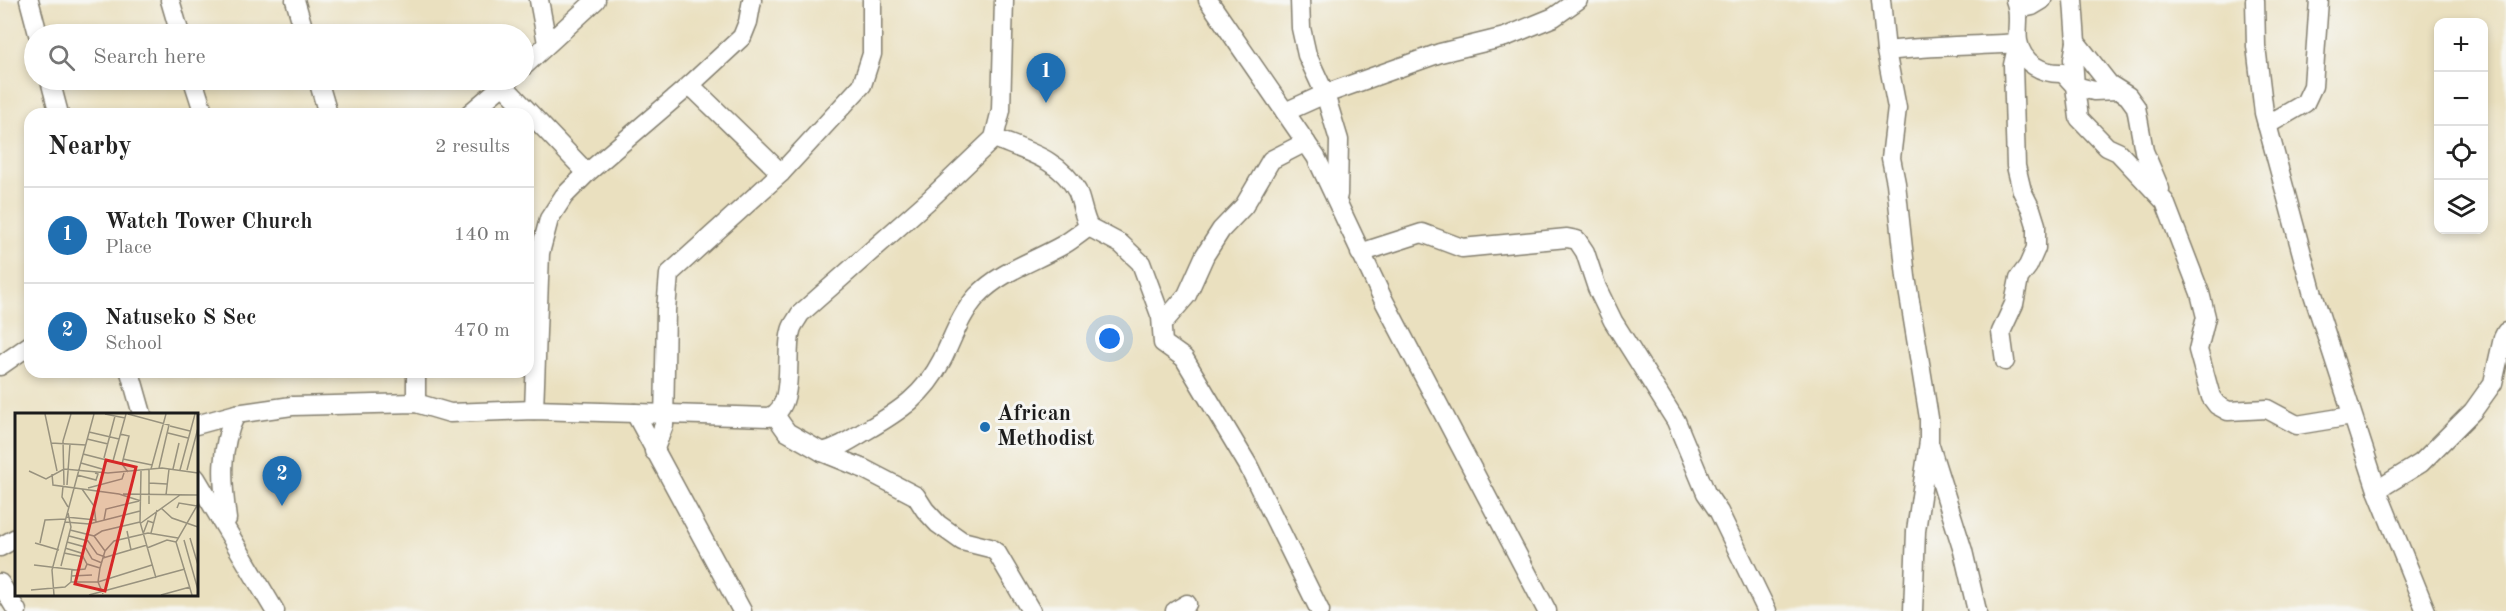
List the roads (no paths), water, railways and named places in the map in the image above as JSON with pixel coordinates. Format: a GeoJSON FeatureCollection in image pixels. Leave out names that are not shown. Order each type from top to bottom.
{"type":"FeatureCollection","features":[{"type":"Feature","properties":{"kind":"street"},"geometry":{"type":"LineString","coordinates":[[29,0],[35,24]]}},
{"type":"Feature","properties":{"kind":"street"},"geometry":{"type":"LineString","coordinates":[[170,0],[177,24]]}},
{"type":"Feature","properties":{"kind":"street"},"geometry":{"type":"LineString","coordinates":[[295,0],[302,24]]}},
{"type":"Feature","properties":{"kind":"street"},"geometry":{"type":"LineString","coordinates":[[539,0],[547,43]]}},
{"type":"Feature","properties":{"kind":"street"},"geometry":{"type":"LineString","coordinates":[[534,56],[596,0]]}},
{"type":"Feature","properties":{"kind":"street"},"geometry":{"type":"LineString","coordinates":[[534,410],[540,253],[549,219],[564,196],[587,173],[742,37],[748,22],[752,0]]}},
{"type":"Feature","properties":{"kind":"street"},"geometry":{"type":"LineString","coordinates":[[654,451],[664,425],[666,309],[669,274],[781,173],[862,85],[872,54],[872,0]]}},
{"type":"Feature","properties":{"kind":"street"},"geometry":{"type":"LineString","coordinates":[[198,424],[236,414],[292,406],[416,403],[450,413],[534,410],[769,417],[775,415],[786,398],[791,331],[800,315],[929,200],[994,138],[1001,110],[1004,0]]}},
{"type":"Feature","properties":{"kind":"street"},"geometry":{"type":"LineString","coordinates":[[1208,0],[1316,157],[1338,200],[1360,253],[1547,611]]}},
{"type":"Feature","properties":{"kind":"street"},"geometry":{"type":"LineString","coordinates":[[1300,0],[1301,28],[1306,55],[1324,94],[1339,140],[1338,200]]}},
{"type":"Feature","properties":{"kind":"street"},"geometry":{"type":"LineString","coordinates":[[1285,112],[1324,94],[1440,53],[1505,37],[1554,17],[1578,0]]}},
{"type":"Feature","properties":{"kind":"street"},"geometry":{"type":"LineString","coordinates":[[1881,0],[1886,51],[1897,108],[1891,158],[1896,183],[1906,277],[1929,418],[1929,441],[1916,531],[1913,611]]}},
{"type":"Feature","properties":{"kind":"street"},"geometry":{"type":"LineString","coordinates":[[2005,361],[2001,332],[2014,304],[2019,278],[2028,266],[2036,248],[2036,225],[2022,191],[2016,166],[2013,64],[2018,43],[2017,4],[2032,6],[2042,0]]}},
{"type":"Feature","properties":{"kind":"street"},"geometry":{"type":"LineString","coordinates":[[2073,0],[2076,42],[2073,59],[2079,118],[2107,147],[2118,152],[2165,202]]}},
{"type":"Feature","properties":{"kind":"street"},"geometry":{"type":"LineString","coordinates":[[2255,0],[2256,46],[2267,124],[2312,291],[2377,490],[2426,611]]}},
{"type":"Feature","properties":{"kind":"street"},"geometry":{"type":"LineString","coordinates":[[2267,124],[2305,103],[2313,86],[2319,0]]}},
{"type":"Feature","properties":{"kind":"street"},"geometry":{"type":"LineString","coordinates":[[2076,42],[2109,84],[2128,96],[2136,107],[2144,151],[2200,293],[2206,317],[2198,350],[2211,397],[2217,405],[2228,411],[2267,409],[2297,425],[2352,416]]}},
{"type":"Feature","properties":{"kind":"street"},"geometry":{"type":"LineString","coordinates":[[1886,51],[1933,46],[1964,47],[2018,43]]}},
{"type":"Feature","properties":{"kind":"street"},"geometry":{"type":"LineString","coordinates":[[2018,43],[2029,63],[2047,74],[2063,73],[2075,86],[2094,91],[2117,90]]}},
{"type":"Feature","properties":{"kind":"street"},"geometry":{"type":"LineString","coordinates":[[690,85],[781,173]]}},
{"type":"Feature","properties":{"kind":"street"},"geometry":{"type":"LineString","coordinates":[[53,90],[57,108]]}},
{"type":"Feature","properties":{"kind":"street"},"geometry":{"type":"LineString","coordinates":[[196,90],[202,108]]}},
{"type":"Feature","properties":{"kind":"street"},"geometry":{"type":"LineString","coordinates":[[321,90],[326,108]]}},
{"type":"Feature","properties":{"kind":"street"},"geometry":{"type":"LineString","coordinates":[[476,108],[497,90]]}},
{"type":"Feature","properties":{"kind":"street"},"geometry":{"type":"LineString","coordinates":[[513,90],[529,108]]}},
{"type":"Feature","properties":{"kind":"street"},"geometry":{"type":"LineString","coordinates":[[534,113],[587,173]]}},
{"type":"Feature","properties":{"kind":"street"},"geometry":{"type":"LineString","coordinates":[[994,138],[1047,159],[1058,167],[1077,192],[1089,227],[1120,244],[1141,263],[1162,324],[1163,343],[1184,358],[1248,465],[1320,611]]}},
{"type":"Feature","properties":{"kind":"street"},"geometry":{"type":"LineString","coordinates":[[1162,324],[1187,295],[1205,255],[1221,230],[1245,206],[1271,160],[1306,142]]}},
{"type":"Feature","properties":{"kind":"street"},"geometry":{"type":"LineString","coordinates":[[822,452],[839,447],[897,413],[914,399],[941,361],[960,320],[977,297],[992,283],[1012,269],[1063,245],[1089,227]]}},
{"type":"Feature","properties":{"kind":"street"},"geometry":{"type":"LineString","coordinates":[[1360,253],[1422,233],[1462,248],[1567,238],[1578,240],[1585,252],[1597,288],[1614,321],[1676,421],[1706,493],[1719,512],[1767,611]]}},
{"type":"Feature","properties":{"kind":"street"},"geometry":{"type":"LineString","coordinates":[[2377,490],[2421,463],[2473,411],[2493,382],[2502,338],[2506,333]]}},
{"type":"Feature","properties":{"kind":"street"},"geometry":{"type":"LineString","coordinates":[[0,366],[24,349]]}},
{"type":"Feature","properties":{"kind":"street"},"geometry":{"type":"LineString","coordinates":[[132,378],[142,413]]}},
{"type":"Feature","properties":{"kind":"street"},"geometry":{"type":"LineString","coordinates":[[416,378],[416,403]]}},
{"type":"Feature","properties":{"kind":"street"},"geometry":{"type":"LineString","coordinates":[[635,413],[742,611]]}},
{"type":"Feature","properties":{"kind":"street"},"geometry":{"type":"LineString","coordinates":[[229,530],[222,487],[223,460],[225,443],[236,414]]}},
{"type":"Feature","properties":{"kind":"street"},"geometry":{"type":"LineString","coordinates":[[775,415],[787,432],[822,452],[864,469],[916,496],[938,524],[962,541],[990,548],[997,553],[1031,611]]}},
{"type":"Feature","properties":{"kind":"street"},"geometry":{"type":"LineString","coordinates":[[1929,441],[1963,551],[1977,611]]}},
{"type":"Feature","properties":{"kind":"street"},"geometry":{"type":"LineString","coordinates":[[198,481],[275,611]]}},
{"type":"Feature","properties":{"kind":"street"},"geometry":{"type":"LineString","coordinates":[[0,547],[15,539]]}},
{"type":"Feature","properties":{"kind":"street"},"geometry":{"type":"LineString","coordinates":[[0,583],[17,611]]}},
{"type":"Feature","properties":{"kind":"place","name":"Watch Tower Church"},"geometry":{"type":"Point","coordinates":[1046,103]}},
{"type":"Feature","properties":{"kind":"place","name":"African Methodist"},"geometry":{"type":"Point","coordinates":[985,427]}},
{"type":"Feature","properties":{"kind":"place","name":"Natuseko S Sec"},"geometry":{"type":"Point","coordinates":[282,506]}}]}
